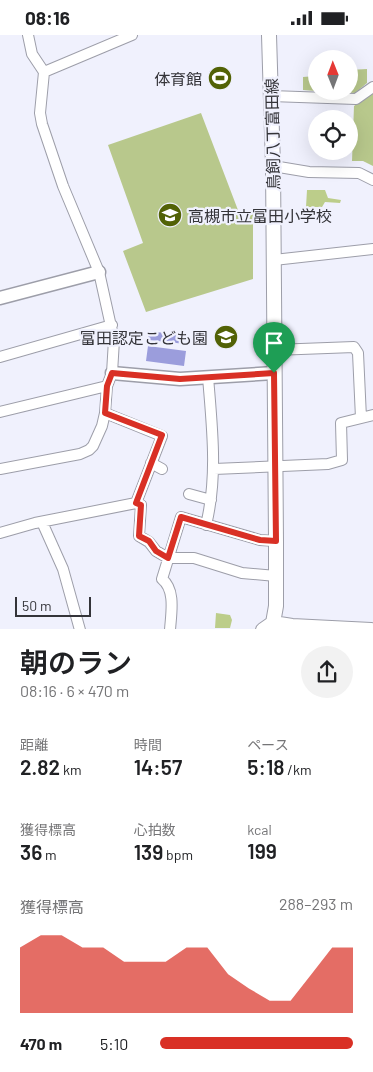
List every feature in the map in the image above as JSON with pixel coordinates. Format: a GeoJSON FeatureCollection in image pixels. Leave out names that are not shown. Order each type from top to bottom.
{"type":"FeatureCollection","features":[{"type":"Feature","properties":{"kind":"main road","name":"鳥飼八丁富田線"},"geometry":{"type":"LineString","coordinates":[[268,626],[276,606],[273,166],[269,35]]}},
{"type":"Feature","properties":{"kind":"main road"},"geometry":{"type":"LineString","coordinates":[[268,626],[371,629]]}},
{"type":"Feature","properties":{"kind":"street"},"geometry":{"type":"LineString","coordinates":[[44,72],[115,38],[132,35]]}},
{"type":"Feature","properties":{"kind":"street"},"geometry":{"type":"LineString","coordinates":[[0,469],[89,450],[96,439],[105,413],[107,386],[112,373],[114,340],[112,325],[99,272],[63,186],[42,124],[40,113],[44,72],[32,54],[31,36]]}},
{"type":"Feature","properties":{"kind":"street"},"geometry":{"type":"LineString","coordinates":[[271,96],[356,99],[373,87]]}},
{"type":"Feature","properties":{"kind":"street"},"geometry":{"type":"LineString","coordinates":[[273,166],[309,172],[359,173],[373,180]]}},
{"type":"Feature","properties":{"kind":"street"},"geometry":{"type":"LineString","coordinates":[[274,260],[373,249]]}},
{"type":"Feature","properties":{"kind":"street"},"geometry":{"type":"LineString","coordinates":[[0,299],[99,272]]}},
{"type":"Feature","properties":{"kind":"street"},"geometry":{"type":"LineString","coordinates":[[0,357],[112,325]]}},
{"type":"Feature","properties":{"kind":"street"},"geometry":{"type":"LineString","coordinates":[[274,350],[354,347],[358,353],[361,418]]}},
{"type":"Feature","properties":{"kind":"street"},"geometry":{"type":"LineString","coordinates":[[112,373],[180,379],[274,373]]}},
{"type":"Feature","properties":{"kind":"street"},"geometry":{"type":"LineString","coordinates":[[206,525],[214,469],[208,377]]}},
{"type":"Feature","properties":{"kind":"street"},"geometry":{"type":"LineString","coordinates":[[0,411],[107,386]]}},
{"type":"Feature","properties":{"kind":"street"},"geometry":{"type":"LineString","coordinates":[[105,413],[162,435],[136,503]]}},
{"type":"Feature","properties":{"kind":"street"},"geometry":{"type":"LineString","coordinates":[[214,469],[328,464],[342,460],[341,423],[373,415]]}},
{"type":"Feature","properties":{"kind":"street"},"geometry":{"type":"LineString","coordinates":[[151,463],[162,469]]}},
{"type":"Feature","properties":{"kind":"street"},"geometry":{"type":"LineString","coordinates":[[189,494],[211,500]]}},
{"type":"Feature","properties":{"kind":"street"},"geometry":{"type":"LineString","coordinates":[[0,533],[35,523],[136,503],[141,505],[139,536],[149,541],[156,551],[168,558],[194,558],[242,573],[276,576]]}},
{"type":"Feature","properties":{"kind":"street"},"geometry":{"type":"LineString","coordinates":[[170,629],[171,593],[165,580],[162,579],[181,517],[260,540],[276,541]]}},
{"type":"Feature","properties":{"kind":"street"},"geometry":{"type":"LineString","coordinates":[[42,522],[63,569],[80,629]]}},
{"type":"Feature","properties":{"kind":"green space"},"geometry":{"type":"Polygon","coordinates":[[[367,69],[367,83],[358,90],[358,70],[367,69]]]}},
{"type":"Feature","properties":{"kind":"green space"},"geometry":{"type":"Polygon","coordinates":[[[303,77],[308,77],[308,90],[303,90],[303,77]]]}},
{"type":"Feature","properties":{"kind":"green space"},"geometry":{"type":"Polygon","coordinates":[[[373,92],[373,166],[363,161],[352,161],[358,160],[358,110],[354,110],[354,106],[373,92]]]}},
{"type":"Feature","properties":{"kind":"green space"},"geometry":{"type":"Polygon","coordinates":[[[201,113],[241,218],[253,214],[253,279],[146,312],[123,251],[143,243],[108,145],[201,113]]]}},
{"type":"Feature","properties":{"kind":"green space"},"geometry":{"type":"Polygon","coordinates":[[[307,190],[325,190],[328,198],[341,200],[340,203],[325,202],[322,207],[306,207],[307,190]]]}},
{"type":"Feature","properties":{"kind":"green space"},"geometry":{"type":"Polygon","coordinates":[[[216,613],[230,615],[232,620],[230,628],[215,628],[216,613]]]}},
{"type":"Feature","properties":{"kind":"water"},"geometry":{"type":"Polygon","coordinates":[[[149,331],[187,336],[186,344],[148,340],[149,331]]]}},
{"type":"Feature","properties":{"kind":"water"},"geometry":{"type":"Polygon","coordinates":[[[148,346],[186,351],[184,366],[146,361],[148,346]]]}},
{"type":"Feature","properties":{"kind":"place","name":"体育館"},"geometry":{"type":"Point","coordinates":[220,78]}},
{"type":"Feature","properties":{"kind":"place","name":"高槻市立富田小学校"},"geometry":{"type":"Point","coordinates":[170,215]}},
{"type":"Feature","properties":{"kind":"place","name":"富田認定こども園"},"geometry":{"type":"Point","coordinates":[226,337]}},
{"type":"Feature","properties":{"kind":"route"},"geometry":{"type":"LineString","coordinates":[[112,373],[180,379],[274,373],[276,541],[260,540],[181,517],[168,558],[162,556],[149,541],[139,536],[141,505],[136,503],[162,435],[105,413],[107,386],[112,373]]}}]}
